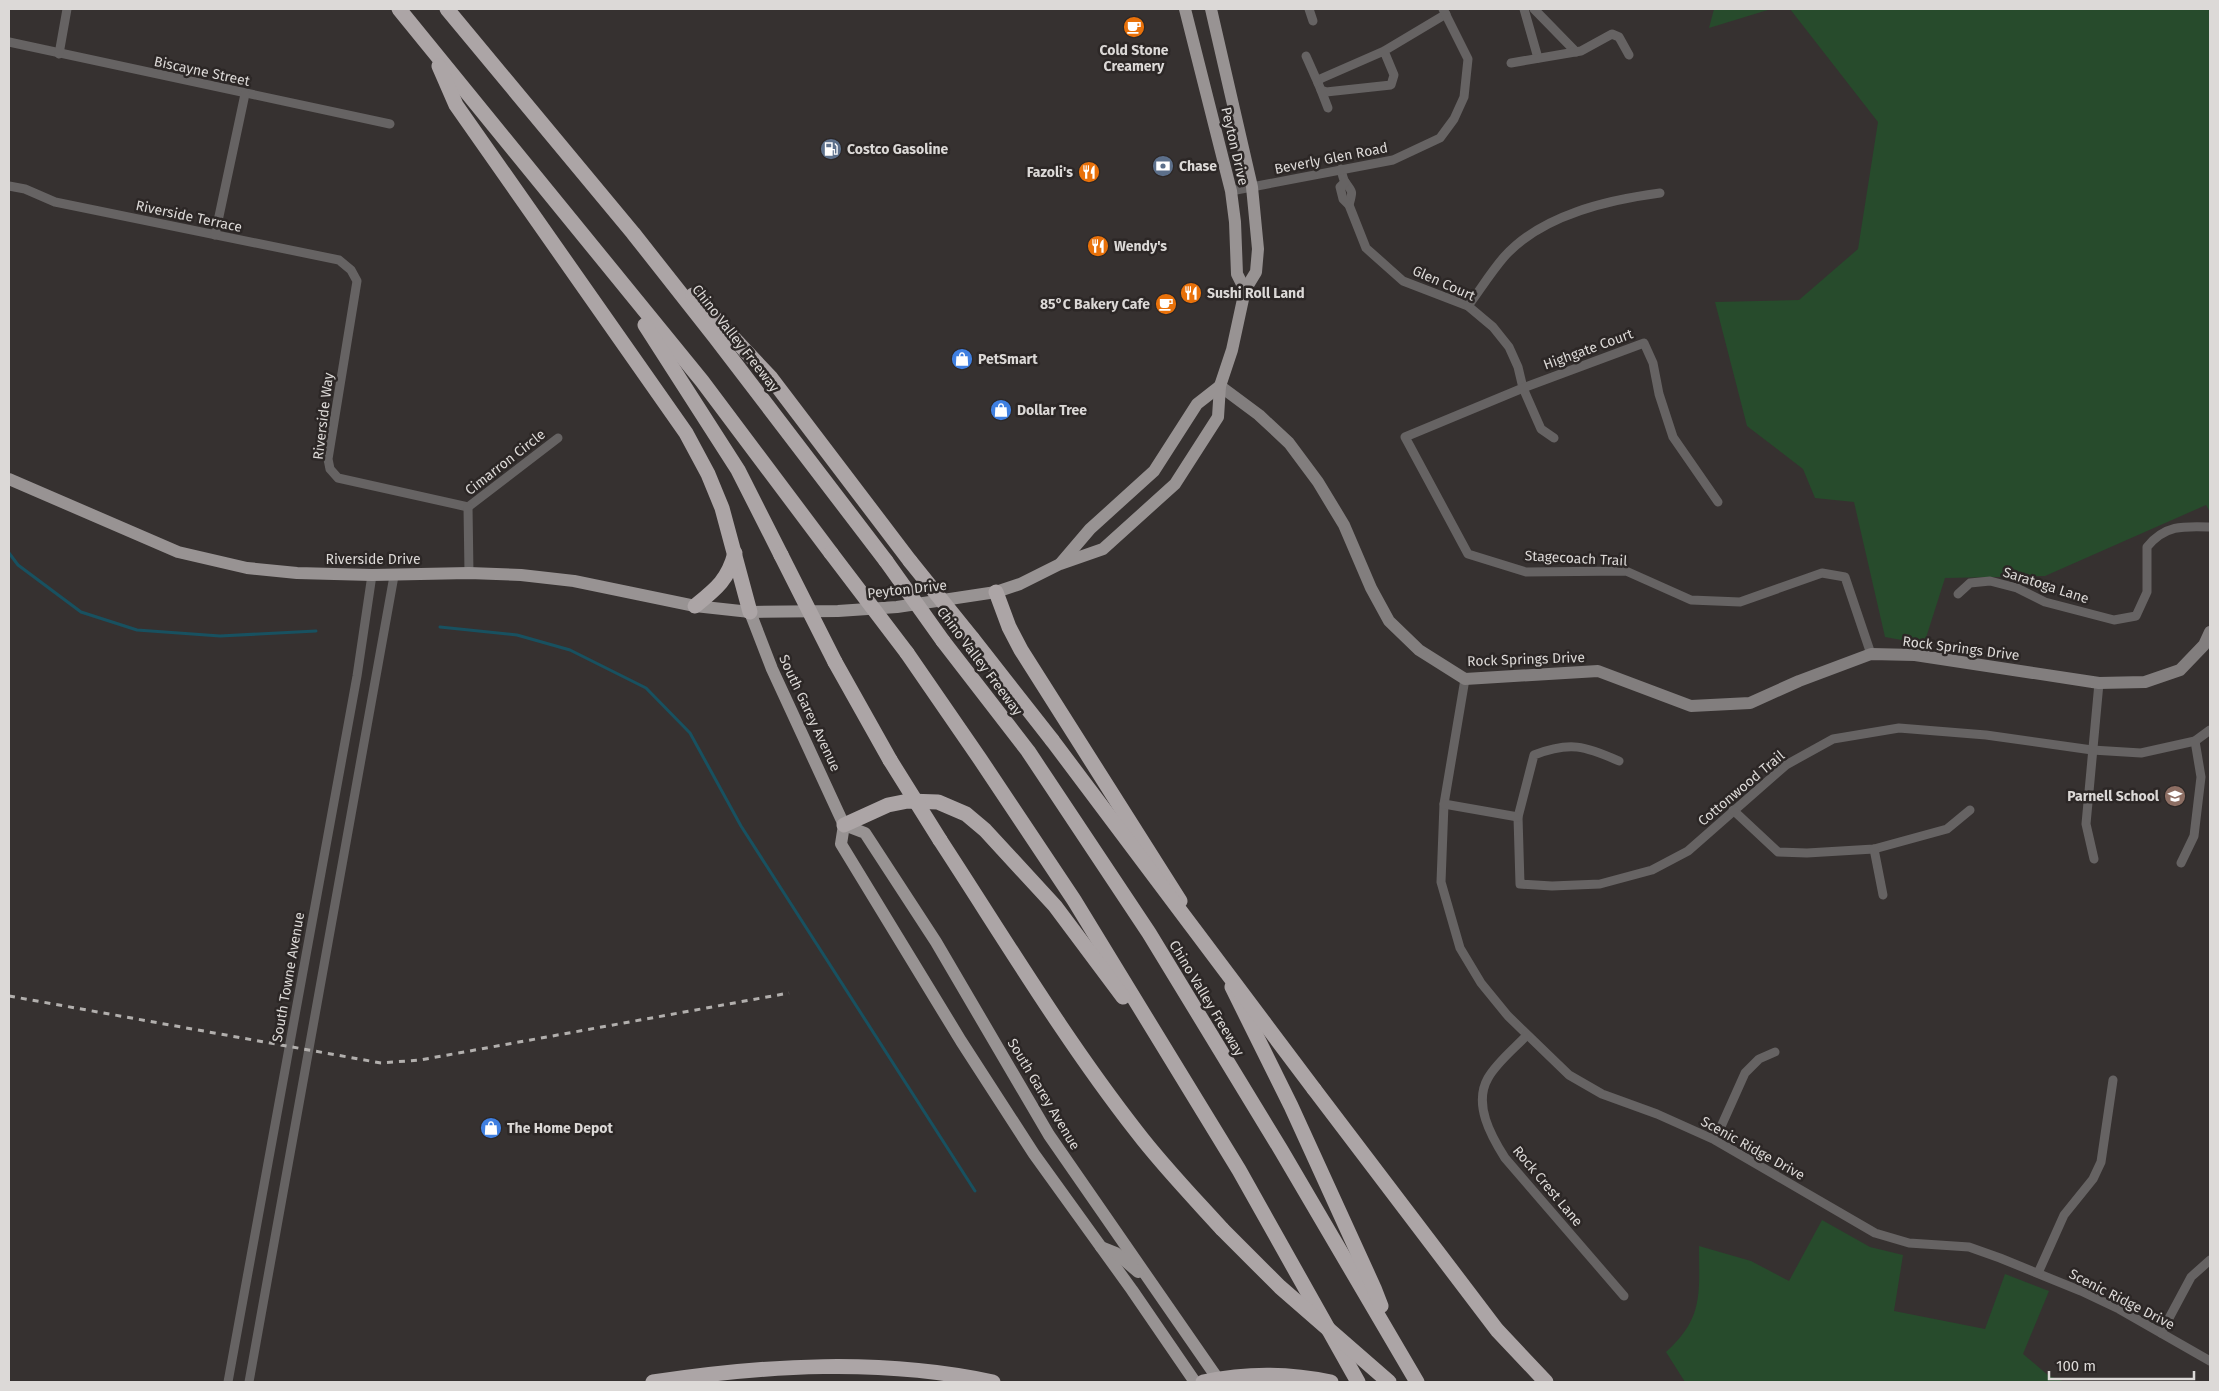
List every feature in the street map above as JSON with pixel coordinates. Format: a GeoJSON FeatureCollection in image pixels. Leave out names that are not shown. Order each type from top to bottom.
{"type":"FeatureCollection","features":[{"type":"Feature","properties":{"kind":"highway"},"geometry":{"type":"LineString","coordinates":[[399,9],[702,381],[907,653],[980,758],[1074,900],[1239,1170],[1358,1382]]}},
{"type":"Feature","properties":{"kind":"highway","name":"Chino Valley Freeway"},"geometry":{"type":"LineString","coordinates":[[447,9],[721,344],[886,561],[943,641],[1028,751],[1106,867],[1276,1142],[1416,1382]]}},
{"type":"Feature","properties":{"kind":"highway"},"geometry":{"type":"LineString","coordinates":[[432,48],[456,105],[686,433],[717,496],[735,553],[750,612]]}},
{"type":"Feature","properties":{"kind":"highway"},"geometry":{"type":"LineString","coordinates":[[632,233],[771,378],[910,561],[1052,740],[1497,1330],[1546,1382]]}},
{"type":"Feature","properties":{"kind":"highway"},"geometry":{"type":"LineString","coordinates":[[608,267],[738,470],[835,662],[890,760],[1060,1024],[1115,1103],[1156,1155],[1222,1229],[1280,1288],[1389,1382]]}},
{"type":"Feature","properties":{"kind":"highway"},"geometry":{"type":"LineString","coordinates":[[695,606],[722,583],[732,566],[735,553]]}},
{"type":"Feature","properties":{"kind":"highway"},"geometry":{"type":"LineString","coordinates":[[996,592],[1009,627],[1021,650],[1231,985],[1290,1106],[1374,1288],[1390,1336]]}},
{"type":"Feature","properties":{"kind":"highway"},"geometry":{"type":"LineString","coordinates":[[844,825],[888,805],[908,800],[938,802],[966,814],[985,830],[1055,906],[1118,991],[1163,1047]]}},
{"type":"Feature","properties":{"kind":"highway"},"geometry":{"type":"LineString","coordinates":[[653,1382],[746,1370],[811,1367],[869,1367],[953,1375],[993,1382]]}},
{"type":"Feature","properties":{"kind":"highway"},"geometry":{"type":"LineString","coordinates":[[1214,1381],[1266,1375],[1331,1382]]}},
{"type":"Feature","properties":{"kind":"main road","name":"Peyton Drive"},"geometry":{"type":"LineString","coordinates":[[1185,9],[1231,191],[1235,222],[1236,274],[1245,290]]}},
{"type":"Feature","properties":{"kind":"main road","name":"Peyton Drive"},"geometry":{"type":"LineString","coordinates":[[750,612],[838,611],[897,607],[996,592],[1020,584],[1060,564],[1103,549],[1175,484],[1218,417],[1220,386],[1232,350],[1245,290],[1256,272],[1258,249],[1252,187],[1211,9]]}},
{"type":"Feature","properties":{"kind":"main road","name":"Peyton Drive"},"geometry":{"type":"LineString","coordinates":[[1060,564],[1090,529],[1154,471],[1197,404],[1220,386]]}},
{"type":"Feature","properties":{"kind":"main road","name":"Riverside Drive"},"geometry":{"type":"LineString","coordinates":[[9,479],[178,552],[247,568],[297,573],[394,576],[521,575],[574,580],[695,606],[750,612]]}},
{"type":"Feature","properties":{"kind":"main road","name":"South Garey Avenue"},"geometry":{"type":"LineString","coordinates":[[750,612],[772,669],[844,825],[841,844],[951,1024],[1034,1154],[1194,1382]]}},
{"type":"Feature","properties":{"kind":"main road","name":"South Garey Avenue"},"geometry":{"type":"LineString","coordinates":[[844,825],[864,833],[936,942],[1049,1134],[1154,1287],[1214,1381]]}},
{"type":"Feature","properties":{"kind":"main road"},"geometry":{"type":"LineString","coordinates":[[1101,1247],[1116,1253],[1131,1264],[1154,1287]]}},
{"type":"Feature","properties":{"kind":"street"},"geometry":{"type":"LineString","coordinates":[[59,54],[67,9]]}},
{"type":"Feature","properties":{"kind":"street"},"geometry":{"type":"LineString","coordinates":[[1310,9],[1313,21]]}},
{"type":"Feature","properties":{"kind":"street"},"geometry":{"type":"LineString","coordinates":[[1524,9],[1538,58]]}},
{"type":"Feature","properties":{"kind":"street"},"geometry":{"type":"LineString","coordinates":[[1534,9],[1576,52]]}},
{"type":"Feature","properties":{"kind":"street"},"geometry":{"type":"LineString","coordinates":[[1319,87],[1320,79],[1384,51],[1445,12]]}},
{"type":"Feature","properties":{"kind":"street","name":"Beverly Glen Road"},"geometry":{"type":"LineString","coordinates":[[1231,191],[1393,160],[1440,138],[1454,119],[1464,97],[1468,59],[1445,12]]}},
{"type":"Feature","properties":{"kind":"street"},"geometry":{"type":"LineString","coordinates":[[1511,64],[1576,52],[1612,34],[1618,37],[1629,55]]}},
{"type":"Feature","properties":{"kind":"street","name":"Biscayne Street"},"geometry":{"type":"LineString","coordinates":[[9,42],[390,124]]}},
{"type":"Feature","properties":{"kind":"street"},"geometry":{"type":"LineString","coordinates":[[1319,87],[1326,92],[1391,85],[1394,75],[1384,51]]}},
{"type":"Feature","properties":{"kind":"street"},"geometry":{"type":"LineString","coordinates":[[1306,56],[1328,108]]}},
{"type":"Feature","properties":{"kind":"street"},"geometry":{"type":"LineString","coordinates":[[215,235],[245,94]]}},
{"type":"Feature","properties":{"kind":"street","name":"Glen Court"},"geometry":{"type":"LineString","coordinates":[[1341,169],[1345,182],[1340,187],[1343,199],[1349,205],[1366,248],[1403,281],[1468,306],[1493,327],[1509,347],[1518,367],[1523,388],[1541,430],[1554,438]]}},
{"type":"Feature","properties":{"kind":"street","name":"Riverside Terrace"},"geometry":{"type":"LineString","coordinates":[[9,186],[25,189],[55,202],[339,260],[351,270],[357,282]]}},
{"type":"Feature","properties":{"kind":"street"},"geometry":{"type":"LineString","coordinates":[[1468,306],[1504,257],[1518,244],[1548,225],[1582,209],[1626,198],[1660,193]]}},
{"type":"Feature","properties":{"kind":"street","name":"Riverside Way"},"geometry":{"type":"LineString","coordinates":[[357,282],[328,459],[330,469],[338,478],[468,507]]}},
{"type":"Feature","properties":{"kind":"street","name":"Highgate Court"},"geometry":{"type":"LineString","coordinates":[[1405,437],[1523,388],[1644,343],[1653,363],[1659,394],[1673,437],[1718,502]]}},
{"type":"Feature","properties":{"kind":"street","name":"Rock Springs Drive"},"geometry":{"type":"LineString","coordinates":[[1220,386],[1259,415],[1289,443],[1318,482],[1344,525],[1371,588],[1389,621],[1419,650],[1465,679],[1598,671],[1691,706],[1750,703],[1799,681],[1871,654],[1915,655],[2099,683],[2145,682],[2180,670],[2204,645],[2210,632]]}},
{"type":"Feature","properties":{"kind":"street","name":"Stagecoach Trail"},"geometry":{"type":"LineString","coordinates":[[1405,437],[1468,554],[1526,572],[1626,571],[1691,600],[1740,602],[1822,573],[1845,577],[1871,654]]}},
{"type":"Feature","properties":{"kind":"street","name":"Cimarron Circle"},"geometry":{"type":"LineString","coordinates":[[468,507],[558,438]]}},
{"type":"Feature","properties":{"kind":"street"},"geometry":{"type":"LineString","coordinates":[[468,507],[469,574]]}},
{"type":"Feature","properties":{"kind":"street","name":"Saratoga Lane"},"geometry":{"type":"LineString","coordinates":[[1958,594],[1970,583],[1990,581],[2017,588],[2045,602],[2114,620],[2136,616],[2147,592],[2147,547],[2157,535],[2181,526],[2210,527]]}},
{"type":"Feature","properties":{"kind":"street","name":"South Towne Avenue"},"geometry":{"type":"LineString","coordinates":[[228,1382],[355,686],[372,575]]}},
{"type":"Feature","properties":{"kind":"street"},"geometry":{"type":"LineString","coordinates":[[249,1382],[394,576]]}},
{"type":"Feature","properties":{"kind":"street","name":"Scenic Ridge Drive"},"geometry":{"type":"LineString","coordinates":[[1465,679],[1444,804],[1441,882],[1460,948],[1481,983],[1508,1016],[1570,1075],[1594,1089],[1715,1140],[1875,1233],[1910,1243],[1969,1246],[2038,1273],[2112,1306],[2210,1361]]}},
{"type":"Feature","properties":{"kind":"street"},"geometry":{"type":"LineString","coordinates":[[2094,860],[2086,824],[2099,683]]}},
{"type":"Feature","properties":{"kind":"street","name":"Cottonwood Trail"},"geometry":{"type":"LineString","coordinates":[[1518,816],[1520,884],[1552,886],[1600,884],[1652,870],[1688,851],[1786,764],[1833,739],[1899,728],[1986,734],[2092,750],[2141,753],[2195,741],[2210,730]]}},
{"type":"Feature","properties":{"kind":"street"},"geometry":{"type":"LineString","coordinates":[[2181,863],[2194,836],[2197,816],[2201,776],[2195,741]]}},
{"type":"Feature","properties":{"kind":"street"},"geometry":{"type":"LineString","coordinates":[[1444,804],[1518,816],[1534,755],[1554,747],[1588,747],[1619,761]]}},
{"type":"Feature","properties":{"kind":"street"},"geometry":{"type":"LineString","coordinates":[[1733,810],[1778,852],[1807,853],[1874,849],[1947,829],[1970,810]]}},
{"type":"Feature","properties":{"kind":"street"},"geometry":{"type":"LineString","coordinates":[[1874,849],[1883,895]]}},
{"type":"Feature","properties":{"kind":"street","name":"Rock Crest Lane"},"geometry":{"type":"LineString","coordinates":[[1528,1035],[1488,1079],[1483,1101],[1489,1133],[1504,1158],[1624,1296]]}},
{"type":"Feature","properties":{"kind":"street"},"geometry":{"type":"LineString","coordinates":[[1715,1140],[1745,1073],[1759,1059],[1776,1052]]}},
{"type":"Feature","properties":{"kind":"street"},"geometry":{"type":"LineString","coordinates":[[2038,1273],[2064,1215],[2093,1179],[2100,1162],[2113,1080]]}},
{"type":"Feature","properties":{"kind":"street"},"geometry":{"type":"LineString","coordinates":[[2161,1333],[2190,1277],[2210,1260]]}},
{"type":"Feature","properties":{"kind":"green space"},"geometry":{"type":"Polygon","coordinates":[[[1714,9],[1771,9],[1709,28],[1714,9]]]}},
{"type":"Feature","properties":{"kind":"green space"},"geometry":{"type":"Polygon","coordinates":[[[1790,9],[2210,9],[2210,512],[2206,505],[2045,576],[1945,578],[1924,644],[1885,637],[1854,502],[1815,498],[1803,469],[1747,426],[1715,302],[1799,300],[1858,249],[1878,122],[1790,9]]]}},
{"type":"Feature","properties":{"kind":"green space"},"geometry":{"type":"Polygon","coordinates":[[[1822,1220],[1870,1247],[1903,1255],[1894,1311],[1985,1329],[2005,1274],[2049,1291],[2023,1354],[2049,1376],[2065,1382],[1685,1382],[1666,1352],[1687,1328],[1697,1304],[1699,1291],[1699,1246],[1751,1261],[1789,1281],[1822,1220]]]}},
{"type":"Feature","properties":{"kind":"waterway"},"geometry":{"type":"LineString","coordinates":[[9,553],[18,565],[81,612],[137,630],[220,636],[316,631]]}},
{"type":"Feature","properties":{"kind":"waterway"},"geometry":{"type":"LineString","coordinates":[[440,627],[517,635],[570,650],[646,688],[690,733],[741,826],[975,1191]]}},
{"type":"Feature","properties":{"kind":"railway"},"geometry":{"type":"LineString","coordinates":[[9,996],[381,1063],[420,1060],[789,993]]}},
{"type":"Feature","properties":{"kind":"place","name":"Cold Stone Creamery"},"geometry":{"type":"Point","coordinates":[1134,27]}},
{"type":"Feature","properties":{"kind":"place","name":"Costco Gasoline"},"geometry":{"type":"Point","coordinates":[831,149]}},
{"type":"Feature","properties":{"kind":"place","name":"Chase"},"geometry":{"type":"Point","coordinates":[1163,166]}},
{"type":"Feature","properties":{"kind":"place","name":"Fazoli's"},"geometry":{"type":"Point","coordinates":[1089,172]}},
{"type":"Feature","properties":{"kind":"place","name":"Wendy's"},"geometry":{"type":"Point","coordinates":[1098,246]}},
{"type":"Feature","properties":{"kind":"place","name":"Sushi Roll Land"},"geometry":{"type":"Point","coordinates":[1191,293]}},
{"type":"Feature","properties":{"kind":"place","name":"85°C Bakery Cafe"},"geometry":{"type":"Point","coordinates":[1166,304]}},
{"type":"Feature","properties":{"kind":"place","name":"PetSmart"},"geometry":{"type":"Point","coordinates":[962,359]}},
{"type":"Feature","properties":{"kind":"place","name":"Dollar Tree"},"geometry":{"type":"Point","coordinates":[1001,410]}},
{"type":"Feature","properties":{"kind":"place","name":"Parnell School"},"geometry":{"type":"Point","coordinates":[2175,796]}},
{"type":"Feature","properties":{"kind":"place","name":"The Home Depot"},"geometry":{"type":"Point","coordinates":[491,1128]}}]}
